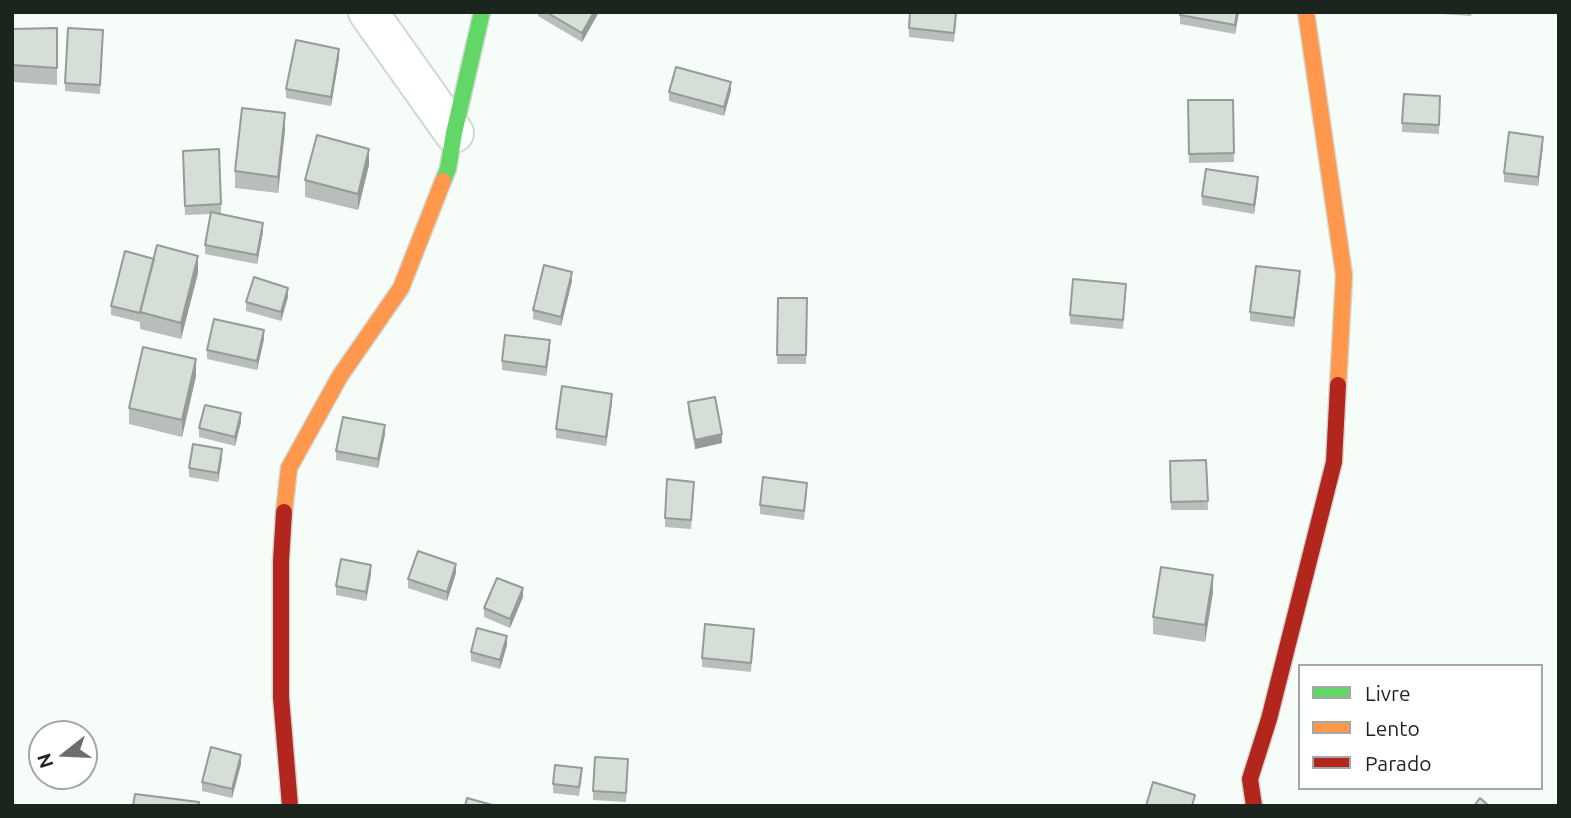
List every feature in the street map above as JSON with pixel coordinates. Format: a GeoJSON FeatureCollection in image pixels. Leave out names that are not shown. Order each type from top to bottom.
{"type":"FeatureCollection","features":[{"type":"Feature","properties":{"kind":"street"},"geometry":{"type":"LineString","coordinates":[[368,12],[454,133]]}},
{"type":"Feature","properties":{"kind":"street"},"geometry":{"type":"LineString","coordinates":[[290,806],[281,697],[281,561],[289,468],[340,376],[401,288],[448,169],[482,12]]}},
{"type":"Feature","properties":{"kind":"street"},"geometry":{"type":"LineString","coordinates":[[1254,806],[1250,779],[1269,719],[1334,462],[1344,275],[1306,12]]}},
{"type":"Feature","properties":{"kind":"building"},"geometry":{"type":"Polygon","coordinates":[[[546,12],[594,12],[582,33],[546,12]]]}},
{"type":"Feature","properties":{"kind":"building"},"geometry":{"type":"Polygon","coordinates":[[[910,12],[956,12],[954,33],[909,28],[910,12]]]}},
{"type":"Feature","properties":{"kind":"building"},"geometry":{"type":"Polygon","coordinates":[[[1180,12],[1237,12],[1235,25],[1180,15],[1180,12]]]}},
{"type":"Feature","properties":{"kind":"building"},"geometry":{"type":"Polygon","coordinates":[[[57,28],[57,68],[12,65],[12,29],[57,28]]]}},
{"type":"Feature","properties":{"kind":"building"},"geometry":{"type":"Polygon","coordinates":[[[68,28],[103,30],[100,85],[65,83],[68,28]]]}},
{"type":"Feature","properties":{"kind":"building"},"geometry":{"type":"Polygon","coordinates":[[[296,40],[339,49],[331,97],[286,89],[296,40]]]}},
{"type":"Feature","properties":{"kind":"building"},"geometry":{"type":"Polygon","coordinates":[[[676,67],[731,82],[724,107],[669,92],[676,67]]]}},
{"type":"Feature","properties":{"kind":"building"},"geometry":{"type":"Polygon","coordinates":[[[1404,94],[1440,96],[1439,125],[1402,123],[1404,94]]]}},
{"type":"Feature","properties":{"kind":"building"},"geometry":{"type":"Polygon","coordinates":[[[1188,100],[1233,100],[1234,153],[1189,154],[1188,100]]]}},
{"type":"Feature","properties":{"kind":"building"},"geometry":{"type":"Polygon","coordinates":[[[242,108],[285,113],[278,177],[235,171],[242,108]]]}},
{"type":"Feature","properties":{"kind":"building"},"geometry":{"type":"Polygon","coordinates":[[[1509,132],[1543,137],[1538,177],[1504,173],[1509,132]]]}},
{"type":"Feature","properties":{"kind":"building"},"geometry":{"type":"Polygon","coordinates":[[[317,135],[369,149],[358,194],[305,180],[317,135]]]}},
{"type":"Feature","properties":{"kind":"building"},"geometry":{"type":"Polygon","coordinates":[[[219,149],[221,204],[185,206],[183,151],[219,149]]]}},
{"type":"Feature","properties":{"kind":"building"},"geometry":{"type":"Polygon","coordinates":[[[1206,169],[1258,177],[1254,205],[1202,196],[1206,169]]]}},
{"type":"Feature","properties":{"kind":"building"},"geometry":{"type":"Polygon","coordinates":[[[211,212],[263,223],[257,255],[205,245],[211,212]]]}},
{"type":"Feature","properties":{"kind":"building"},"geometry":{"type":"Polygon","coordinates":[[[157,245],[198,256],[181,323],[140,312],[157,245]]]}},
{"type":"Feature","properties":{"kind":"building"},"geometry":{"type":"Polygon","coordinates":[[[125,251],[154,259],[140,313],[111,306],[125,251]]]}},
{"type":"Feature","properties":{"kind":"building"},"geometry":{"type":"Polygon","coordinates":[[[544,265],[572,272],[561,317],[533,310],[544,265]]]}},
{"type":"Feature","properties":{"kind":"building"},"geometry":{"type":"Polygon","coordinates":[[[1256,266],[1300,271],[1294,318],[1250,312],[1256,266]]]}},
{"type":"Feature","properties":{"kind":"building"},"geometry":{"type":"Polygon","coordinates":[[[254,277],[288,288],[281,312],[246,302],[254,277]]]}},
{"type":"Feature","properties":{"kind":"building"},"geometry":{"type":"Polygon","coordinates":[[[1073,279],[1126,284],[1123,320],[1070,315],[1073,279]]]}},
{"type":"Feature","properties":{"kind":"building"},"geometry":{"type":"Polygon","coordinates":[[[778,298],[807,298],[806,355],[777,355],[778,298]]]}},
{"type":"Feature","properties":{"kind":"building"},"geometry":{"type":"Polygon","coordinates":[[[214,319],[264,330],[257,361],[207,350],[214,319]]]}},
{"type":"Feature","properties":{"kind":"building"},"geometry":{"type":"Polygon","coordinates":[[[505,335],[550,340],[546,367],[502,361],[505,335]]]}},
{"type":"Feature","properties":{"kind":"building"},"geometry":{"type":"Polygon","coordinates":[[[143,347],[196,359],[182,420],[129,408],[143,347]]]}},
{"type":"Feature","properties":{"kind":"building"},"geometry":{"type":"Polygon","coordinates":[[[562,386],[612,394],[606,437],[556,429],[562,386]]]}},
{"type":"Feature","properties":{"kind":"building"},"geometry":{"type":"Polygon","coordinates":[[[715,397],[722,434],[695,440],[688,402],[715,397]]]}},
{"type":"Feature","properties":{"kind":"building"},"geometry":{"type":"Polygon","coordinates":[[[205,405],[241,413],[235,437],[199,428],[205,405]]]}},
{"type":"Feature","properties":{"kind":"building"},"geometry":{"type":"Polygon","coordinates":[[[343,417],[385,425],[378,459],[336,451],[343,417]]]}},
{"type":"Feature","properties":{"kind":"building"},"geometry":{"type":"Polygon","coordinates":[[[193,444],[222,449],[218,473],[189,468],[193,444]]]}},
{"type":"Feature","properties":{"kind":"building"},"geometry":{"type":"Polygon","coordinates":[[[1206,460],[1208,501],[1171,502],[1170,461],[1206,460]]]}},
{"type":"Feature","properties":{"kind":"building"},"geometry":{"type":"Polygon","coordinates":[[[763,477],[807,483],[804,511],[760,505],[763,477]]]}},
{"type":"Feature","properties":{"kind":"building"},"geometry":{"type":"Polygon","coordinates":[[[667,479],[694,482],[691,520],[665,518],[667,479]]]}},
{"type":"Feature","properties":{"kind":"building"},"geometry":{"type":"Polygon","coordinates":[[[418,551],[456,564],[447,592],[408,579],[418,551]]]}},
{"type":"Feature","properties":{"kind":"building"},"geometry":{"type":"Polygon","coordinates":[[[341,559],[371,565],[366,592],[336,586],[341,559]]]}},
{"type":"Feature","properties":{"kind":"building"},"geometry":{"type":"Polygon","coordinates":[[[1161,567],[1213,575],[1205,625],[1153,617],[1161,567]]]}},
{"type":"Feature","properties":{"kind":"building"},"geometry":{"type":"Polygon","coordinates":[[[497,578],[523,588],[510,619],[484,608],[497,578]]]}},
{"type":"Feature","properties":{"kind":"building"},"geometry":{"type":"Polygon","coordinates":[[[705,624],[754,629],[751,663],[702,658],[705,624]]]}},
{"type":"Feature","properties":{"kind":"building"},"geometry":{"type":"Polygon","coordinates":[[[477,628],[507,636],[500,660],[471,652],[477,628]]]}},
{"type":"Feature","properties":{"kind":"building"},"geometry":{"type":"Polygon","coordinates":[[[211,747],[241,755],[232,789],[202,782],[211,747]]]}},
{"type":"Feature","properties":{"kind":"building"},"geometry":{"type":"Polygon","coordinates":[[[595,757],[628,759],[626,793],[593,791],[595,757]]]}},
{"type":"Feature","properties":{"kind":"building"},"geometry":{"type":"Polygon","coordinates":[[[555,765],[582,768],[579,787],[553,784],[555,765]]]}},
{"type":"Feature","properties":{"kind":"building"},"geometry":{"type":"Polygon","coordinates":[[[1153,782],[1195,795],[1192,806],[1146,806],[1153,782]]]}},
{"type":"Feature","properties":{"kind":"building"},"geometry":{"type":"Polygon","coordinates":[[[135,794],[199,802],[199,806],[133,806],[135,794]]]}},
{"type":"Feature","properties":{"kind":"building"},"geometry":{"type":"Polygon","coordinates":[[[467,798],[496,806],[465,806],[467,798]]]}},
{"type":"Feature","properties":{"kind":"building"},"geometry":{"type":"Polygon","coordinates":[[[1480,798],[1489,806],[1474,806],[1480,798]]]}},
{"type":"Feature","properties":{"kind":"traffic: fast"},"geometry":{"type":"LineString","coordinates":[[443,181],[448,169],[482,12]]}},
{"type":"Feature","properties":{"kind":"traffic: slow"},"geometry":{"type":"LineString","coordinates":[[1306,12],[1344,275],[1338,385]]}},
{"type":"Feature","properties":{"kind":"traffic: slow"},"geometry":{"type":"LineString","coordinates":[[284,512],[289,468],[340,376],[401,288],[443,181]]}},
{"type":"Feature","properties":{"kind":"traffic: jam"},"geometry":{"type":"LineString","coordinates":[[1254,806],[1250,779],[1269,719],[1334,462],[1338,385]]}},
{"type":"Feature","properties":{"kind":"traffic: jam"},"geometry":{"type":"LineString","coordinates":[[284,512],[281,561],[281,697],[290,806]]}}]}
